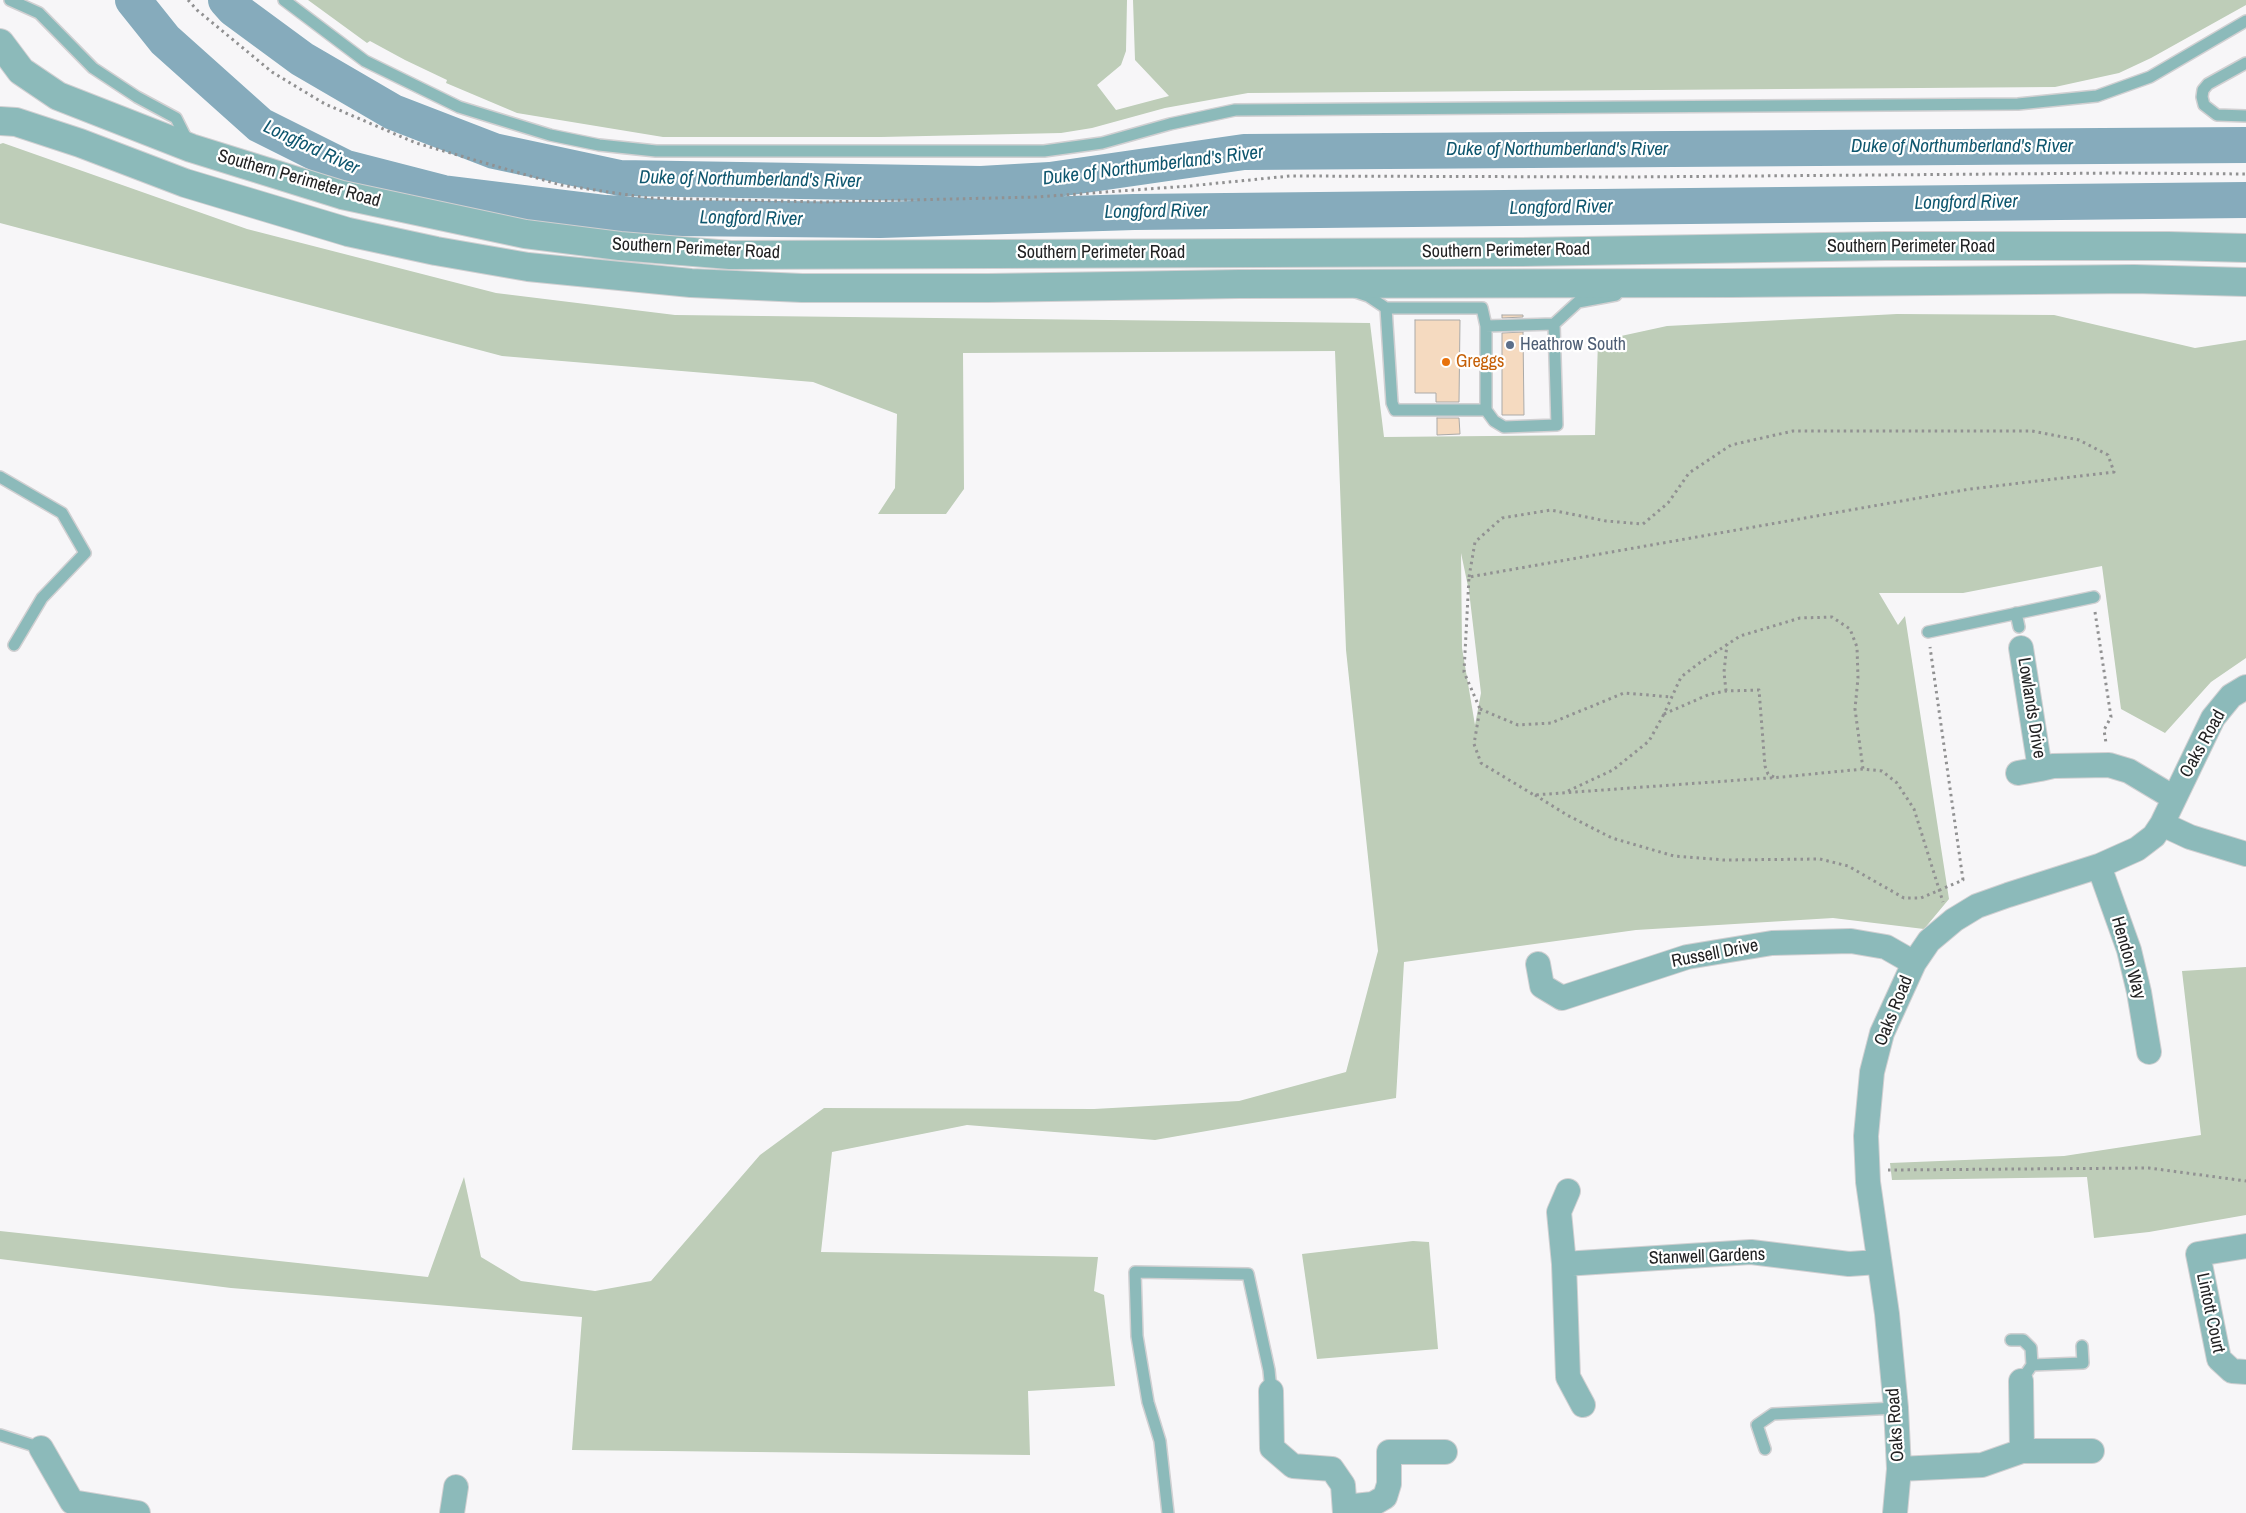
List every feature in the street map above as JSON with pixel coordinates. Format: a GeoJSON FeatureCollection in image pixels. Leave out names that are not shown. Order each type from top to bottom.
{"type":"FeatureCollection","features":[{"type":"Feature","properties":{"kind":"street","name":"Southern Perimeter Road"},"geometry":{"type":"LineString","coordinates":[[0,43],[21,70],[58,96],[191,148],[342,195],[525,234],[620,246],[730,254],[1522,252],[1894,246],[2168,246],[2246,248]]}},
{"type":"Feature","properties":{"kind":"street","name":"Southern Perimeter Road"},"geometry":{"type":"LineString","coordinates":[[0,120],[16,122],[80,143],[185,183],[348,232],[446,253],[528,267],[691,284],[802,288],[988,288],[1332,284],[2125,280],[2246,282]]}},
{"type":"Feature","properties":{"kind":"street","name":"Lowlands Drive"},"geometry":{"type":"LineString","coordinates":[[2020,638],[2029,771],[2054,766],[2109,764],[2129,771],[2174,798]]}},
{"type":"Feature","properties":{"kind":"street","name":"Oaks Road"},"geometry":{"type":"LineString","coordinates":[[1895,1513],[1899,1469],[1896,1408],[1887,1314],[1878,1262],[1867,1170],[1866,1136],[1872,1072],[1882,1033],[1914,962],[1928,941],[1954,920],[1977,906],[2099,866],[2137,849],[2154,836],[2162,824],[2213,718],[2231,696],[2246,687]]}},
{"type":"Feature","properties":{"kind":"street"},"geometry":{"type":"LineString","coordinates":[[2162,824],[2190,837],[2246,854]]}},
{"type":"Feature","properties":{"kind":"street","name":"Hendon Way"},"geometry":{"type":"LineString","coordinates":[[2099,866],[2129,950],[2139,992],[2149,1052]]}},
{"type":"Feature","properties":{"kind":"street","name":"Russell Drive"},"geometry":{"type":"LineString","coordinates":[[1538,964],[1542,986],[1562,998],[1687,957],[1772,943],[1852,941],[1886,947],[1914,962]]}},
{"type":"Feature","properties":{"kind":"street"},"geometry":{"type":"LineString","coordinates":[[1568,1191],[1559,1212],[1564,1264],[1568,1377],[1583,1405]]}},
{"type":"Feature","properties":{"kind":"street","name":"Lintott Court"},"geometry":{"type":"LineString","coordinates":[[2246,1246],[2198,1254],[2219,1360],[2232,1371],[2246,1372]]}},
{"type":"Feature","properties":{"kind":"street","name":"Stanwell Gardens"},"geometry":{"type":"LineString","coordinates":[[1564,1264],[1751,1252],[1849,1264],[1878,1262]]}},
{"type":"Feature","properties":{"kind":"street"},"geometry":{"type":"LineString","coordinates":[[2022,1451],[2027,1373]]}},
{"type":"Feature","properties":{"kind":"street"},"geometry":{"type":"LineString","coordinates":[[1271,1391],[1272,1448],[1293,1466],[1332,1469],[1343,1485],[1345,1510],[1373,1504],[1386,1497],[1389,1484],[1389,1452],[1445,1452]]}},
{"type":"Feature","properties":{"kind":"street"},"geometry":{"type":"LineString","coordinates":[[41,1448],[72,1502],[138,1513]]}},
{"type":"Feature","properties":{"kind":"street"},"geometry":{"type":"LineString","coordinates":[[1899,1469],[1982,1465],[2022,1451],[2092,1451]]}},
{"type":"Feature","properties":{"kind":"street"},"geometry":{"type":"LineString","coordinates":[[452,1513],[456,1486]]}},
{"type":"Feature","properties":{"kind":"lane"},"geometry":{"type":"LineString","coordinates":[[10,0],[39,13],[93,68],[136,97],[176,118],[191,148]]}},
{"type":"Feature","properties":{"kind":"lane"},"geometry":{"type":"LineString","coordinates":[[284,0],[365,61],[459,107],[550,135],[599,145],[656,151],[1044,151],[1102,143],[1170,124],[1235,110],[2018,104],[2097,96],[2150,77],[2246,21]]}},
{"type":"Feature","properties":{"kind":"lane"},"geometry":{"type":"LineString","coordinates":[[2246,63],[2208,84],[2203,90],[2202,98],[2204,105],[2217,115],[2246,116]]}},
{"type":"Feature","properties":{"kind":"lane"},"geometry":{"type":"LineString","coordinates":[[1486,326],[1554,324],[1578,302],[1604,296],[1732,283]]}},
{"type":"Feature","properties":{"kind":"lane"},"geometry":{"type":"LineString","coordinates":[[1332,284],[1368,296],[1386,308],[1482,308],[1486,326],[1486,410],[1494,421],[1504,427],[1557,425],[1554,324]]}},
{"type":"Feature","properties":{"kind":"lane"},"geometry":{"type":"LineString","coordinates":[[1386,308],[1392,403],[1395,410],[1486,410]]}},
{"type":"Feature","properties":{"kind":"lane"},"geometry":{"type":"LineString","coordinates":[[0,477],[62,513],[85,553],[42,598],[14,646]]}},
{"type":"Feature","properties":{"kind":"lane"},"geometry":{"type":"LineString","coordinates":[[1928,632],[2094,597]]}},
{"type":"Feature","properties":{"kind":"lane"},"geometry":{"type":"LineString","coordinates":[[2016,612],[2020,638]]}},
{"type":"Feature","properties":{"kind":"lane"},"geometry":{"type":"LineString","coordinates":[[1168,1513],[1160,1441],[1148,1402],[1138,1336],[1135,1272],[1248,1274],[1270,1370],[1271,1391]]}},
{"type":"Feature","properties":{"kind":"lane"},"geometry":{"type":"LineString","coordinates":[[2011,1340],[2023,1340],[2031,1348],[2027,1373],[2083,1363],[2082,1346]]}},
{"type":"Feature","properties":{"kind":"lane"},"geometry":{"type":"LineString","coordinates":[[1765,1449],[1757,1425],[1773,1414],[1896,1408]]}},
{"type":"Feature","properties":{"kind":"lane"},"geometry":{"type":"LineString","coordinates":[[0,1435],[41,1448]]}},
{"type":"Feature","properties":{"kind":"path"},"geometry":{"type":"LineString","coordinates":[[188,0],[197,10],[272,72],[325,104],[416,143],[560,185],[649,198],[823,202],[1037,197],[1189,186],[1290,176],[1629,177],[2121,173],[2246,174]]}},
{"type":"Feature","properties":{"kind":"path"},"geometry":{"type":"LineString","coordinates":[[1469,577],[1970,489],[2114,472],[2108,455],[2079,440],[2032,430],[1794,431],[1731,446],[1689,473],[1668,503],[1643,524],[1606,521],[1551,510],[1502,518],[1476,542],[1469,577],[1464,672],[1480,709],[1474,744],[1481,763],[1567,815],[1612,838],[1674,856],[1724,860],[1820,859],[1848,866],[1904,898],[1921,898],[1963,880],[1928,632]]}},
{"type":"Feature","properties":{"kind":"path"},"geometry":{"type":"LineString","coordinates":[[2094,597],[2096,626],[2111,717],[2104,730],[2109,764]]}},
{"type":"Feature","properties":{"kind":"path"},"geometry":{"type":"LineString","coordinates":[[1564,792],[1614,770],[1649,741],[1681,677],[1740,636],[1800,618],[1832,617],[1850,629],[1857,647],[1858,678],[1855,709],[1863,768]]}},
{"type":"Feature","properties":{"kind":"path"},"geometry":{"type":"LineString","coordinates":[[1726,691],[1724,672],[1727,644]]}},
{"type":"Feature","properties":{"kind":"path"},"geometry":{"type":"LineString","coordinates":[[1664,714],[1710,694],[1726,691],[1758,690],[1765,766],[1768,774],[1782,777]]}},
{"type":"Feature","properties":{"kind":"path"},"geometry":{"type":"LineString","coordinates":[[1480,709],[1518,725],[1551,723],[1624,693],[1672,697]]}},
{"type":"Feature","properties":{"kind":"path"},"geometry":{"type":"LineString","coordinates":[[1534,794],[1782,777],[1863,768],[1882,771],[1897,783],[1914,809],[1940,890],[1942,902],[1954,920]]}},
{"type":"Feature","properties":{"kind":"path"},"geometry":{"type":"LineString","coordinates":[[1867,1170],[2149,1168],[2246,1181]]}},
{"type":"Feature","properties":{"kind":"green space"},"geometry":{"type":"Polygon","coordinates":[[[308,0],[1127,0],[1126,51],[1121,65],[1097,85],[1116,110],[1169,96],[1135,60],[1133,0],[2246,0],[2246,5],[2151,58],[2119,73],[2055,87],[1248,93],[1165,108],[1092,128],[1061,133],[881,137],[663,137],[517,113],[446,83],[447,80],[370,41],[367,43],[308,0]]]}},
{"type":"Feature","properties":{"kind":"green space"},"geometry":{"type":"Polygon","coordinates":[[[3,143],[247,229],[496,293],[675,315],[1370,323],[1384,437],[1595,435],[1598,341],[1667,326],[1897,314],[2054,315],[2195,348],[2246,340],[2246,658],[2211,682],[2165,733],[2121,709],[2102,566],[1963,593],[1879,593],[1898,625],[1905,616],[1949,899],[1924,929],[1833,918],[1636,930],[1404,962],[1396,1098],[1155,1140],[967,1125],[832,1152],[821,1252],[1098,1257],[1094,1291],[1104,1295],[1115,1386],[1028,1391],[1030,1455],[572,1450],[582,1317],[231,1288],[0,1259],[0,1231],[428,1277],[464,1177],[481,1257],[521,1281],[595,1291],[651,1281],[760,1155],[824,1108],[1094,1109],[1239,1101],[1346,1072],[1378,951],[1346,650],[1335,351],[963,353],[964,489],[946,514],[878,514],[895,488],[897,414],[813,382],[502,356],[0,223],[0,144],[3,143]],[[1461,553],[1462,648],[1475,725],[1481,693],[1469,591],[1461,553]]]}},
{"type":"Feature","properties":{"kind":"green space"},"geometry":{"type":"Polygon","coordinates":[[[2246,967],[2246,1215],[2149,1232],[2094,1238],[2087,1177],[1892,1180],[1890,1163],[2064,1156],[2201,1135],[2182,971],[2246,967]]]}},
{"type":"Feature","properties":{"kind":"green space"},"geometry":{"type":"Polygon","coordinates":[[[1413,1241],[1429,1242],[1438,1349],[1317,1359],[1302,1254],[1413,1241]]]}},
{"type":"Feature","properties":{"kind":"building"},"geometry":{"type":"Polygon","coordinates":[[[1502,315],[1523,315],[1523,317],[1502,318],[1502,315]]]}},
{"type":"Feature","properties":{"kind":"building"},"geometry":{"type":"Polygon","coordinates":[[[1415,320],[1460,320],[1459,402],[1436,402],[1436,393],[1415,393],[1415,320]]]}},
{"type":"Feature","properties":{"kind":"building"},"geometry":{"type":"Polygon","coordinates":[[[1523,332],[1524,415],[1502,415],[1502,333],[1523,332]]]}},
{"type":"Feature","properties":{"kind":"building"},"geometry":{"type":"Polygon","coordinates":[[[1437,418],[1459,418],[1460,434],[1437,435],[1437,418]]]}},
{"type":"Feature","properties":{"kind":"waterway","name":"Longford River"},"geometry":{"type":"LineString","coordinates":[[133,0],[165,40],[260,125],[346,168],[443,193],[606,213],[673,218],[880,220],[1134,212],[2246,200]]}},
{"type":"Feature","properties":{"kind":"waterway","name":"Duke of Northumberland's River"},"geometry":{"type":"LineString","coordinates":[[226,0],[234,9],[302,59],[393,112],[494,151],[620,178],[981,184],[1050,180],[1244,152],[2246,145]]}},
{"type":"Feature","properties":{"kind":"place","name":"Heathrow South"},"geometry":{"type":"Point","coordinates":[1510,345]}},
{"type":"Feature","properties":{"kind":"place","name":"Greggs"},"geometry":{"type":"Point","coordinates":[1446,362]}}]}
